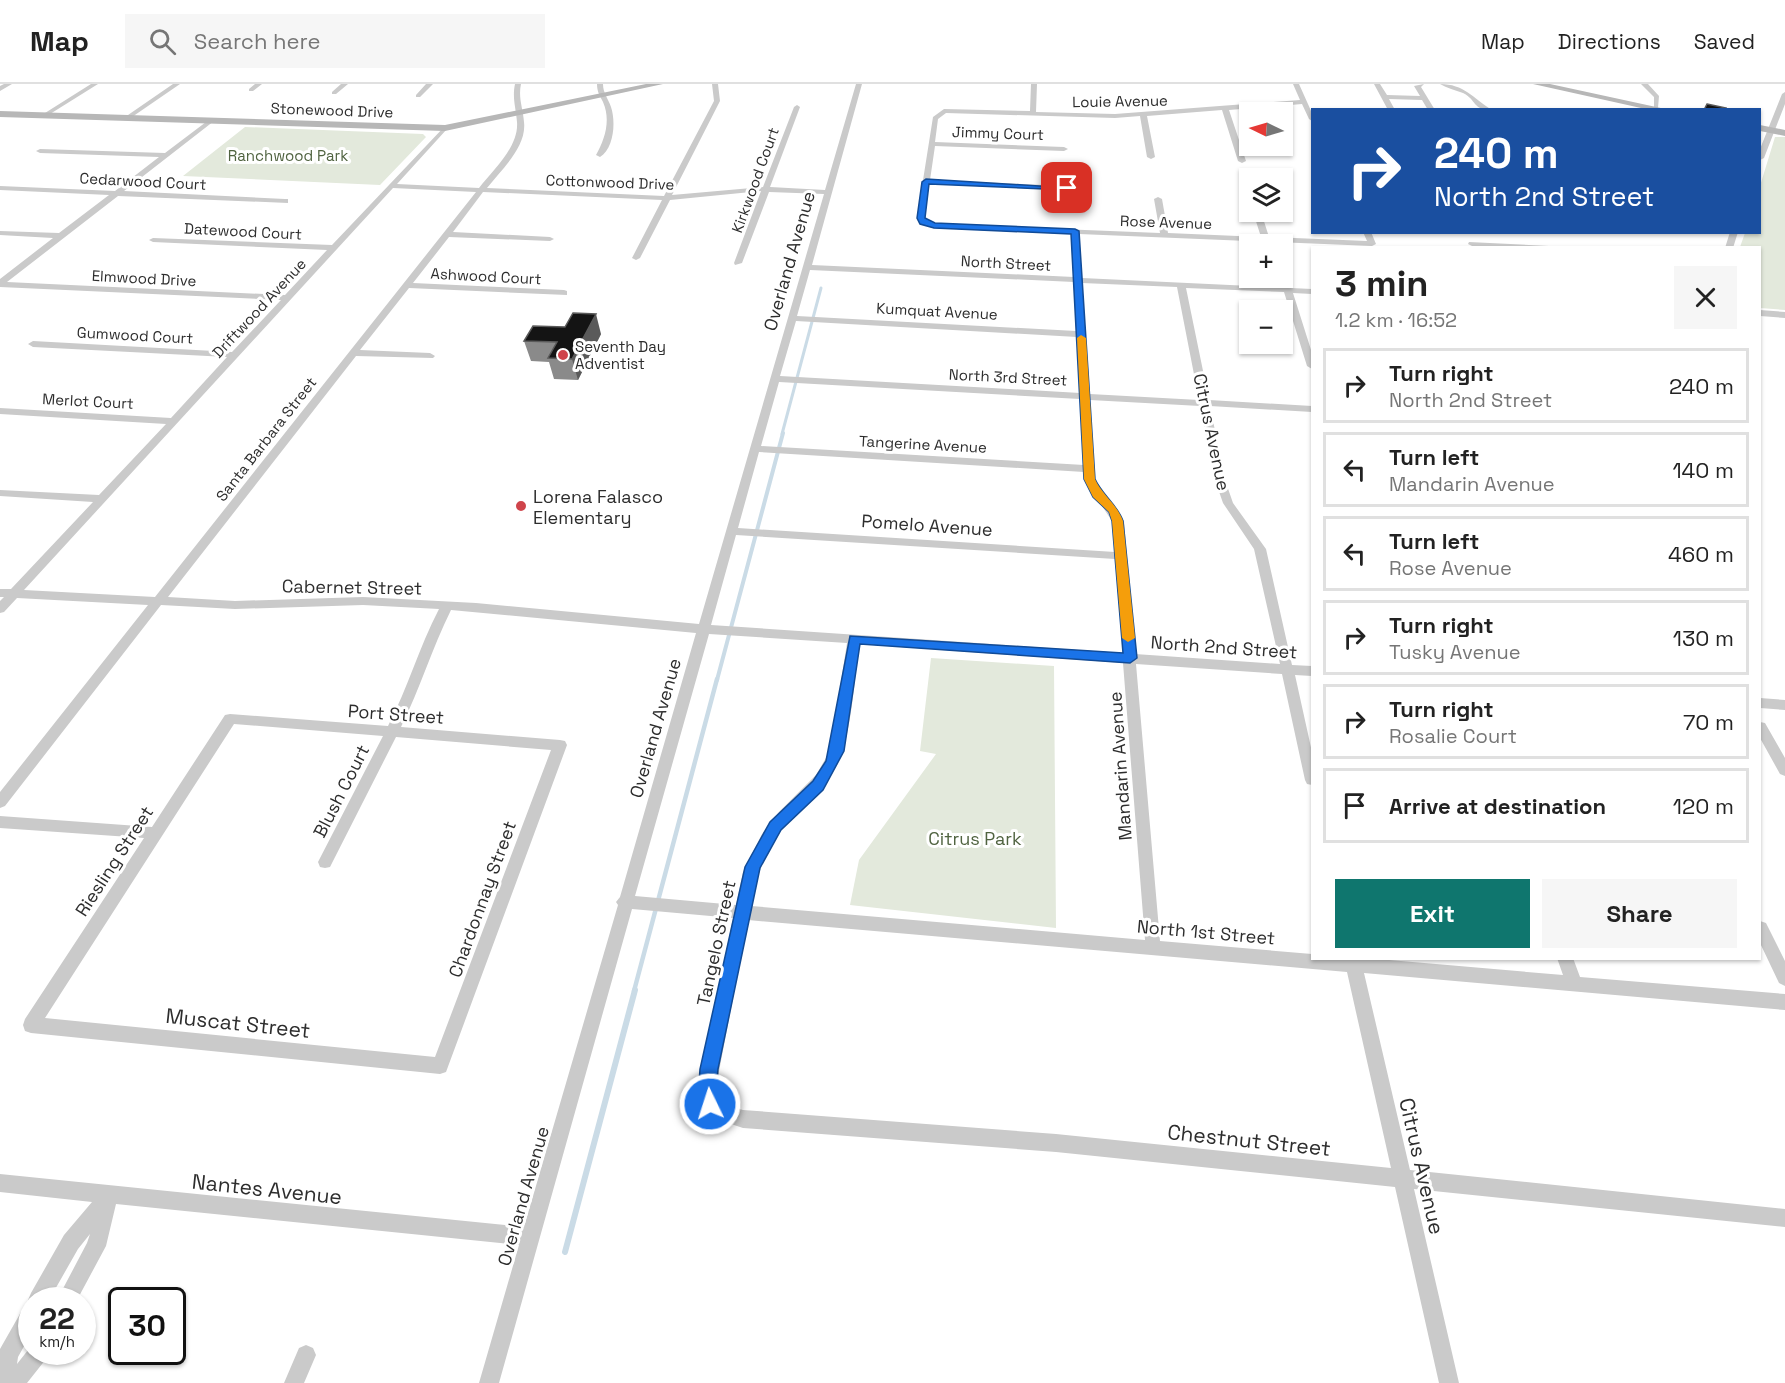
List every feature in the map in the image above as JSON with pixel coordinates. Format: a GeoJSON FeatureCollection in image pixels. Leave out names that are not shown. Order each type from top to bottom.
{"type":"FeatureCollection","features":[{"type":"Feature","properties":{"kind":"street"},"geometry":{"type":"LineString","coordinates":[[0,89],[9,84]]}},
{"type":"Feature","properties":{"kind":"street"},"geometry":{"type":"LineString","coordinates":[[48,113],[95,84]]}},
{"type":"Feature","properties":{"kind":"street"},"geometry":{"type":"LineString","coordinates":[[130,116],[177,84]]}},
{"type":"Feature","properties":{"kind":"street"},"geometry":{"type":"LineString","coordinates":[[251,90],[259,84]]}},
{"type":"Feature","properties":{"kind":"street"},"geometry":{"type":"LineString","coordinates":[[334,93],[345,84]]}},
{"type":"Feature","properties":{"kind":"street"},"geometry":{"type":"LineString","coordinates":[[418,96],[430,84]]}},
{"type":"Feature","properties":{"kind":"street","name":"Santa Barbara Street"},"geometry":{"type":"LineString","coordinates":[[0,802],[519,141],[523,124],[516,97],[518,84]]}},
{"type":"Feature","properties":{"kind":"street"},"geometry":{"type":"LineString","coordinates":[[600,84],[611,124],[609,136],[600,155]]}},
{"type":"Feature","properties":{"kind":"street","name":"Stonewood Drive"},"geometry":{"type":"LineString","coordinates":[[0,114],[48,113],[445,128],[659,84]]}},
{"type":"Feature","properties":{"kind":"street"},"geometry":{"type":"LineString","coordinates":[[636,258],[717,101],[715,84]]}},
{"type":"Feature","properties":{"kind":"street","name":"Overland Avenue"},"geometry":{"type":"LineString","coordinates":[[489,1383],[624,902],[859,84]]}},
{"type":"Feature","properties":{"kind":"street"},"geometry":{"type":"LineString","coordinates":[[1033,114],[1034,84]]}},
{"type":"Feature","properties":{"kind":"street"},"geometry":{"type":"LineString","coordinates":[[1296,84],[1311,117]]}},
{"type":"Feature","properties":{"kind":"street"},"geometry":{"type":"LineString","coordinates":[[1377,84],[1391,108]]}},
{"type":"Feature","properties":{"kind":"street"},"geometry":{"type":"LineString","coordinates":[[1421,84],[1418,86],[1431,108]]}},
{"type":"Feature","properties":{"kind":"street"},"geometry":{"type":"LineString","coordinates":[[1443,84],[1468,93],[1478,105],[1485,108]]}},
{"type":"Feature","properties":{"kind":"street"},"geometry":{"type":"LineString","coordinates":[[1537,84],[1562,86],[1656,108],[1657,97],[1644,84]]}},
{"type":"Feature","properties":{"kind":"street"},"geometry":{"type":"LineString","coordinates":[[1761,156],[1785,94]]}},
{"type":"Feature","properties":{"kind":"street"},"geometry":{"type":"LineString","coordinates":[[1385,97],[1425,98]]}},
{"type":"Feature","properties":{"kind":"street","name":"Louie Avenue"},"geometry":{"type":"LineString","coordinates":[[931,144],[936,114],[944,111],[1143,115],[1225,109],[1265,103],[1304,102]]}},
{"type":"Feature","properties":{"kind":"street","name":"Kirkwood Court"},"geometry":{"type":"LineString","coordinates":[[738,263],[797,107]]}},
{"type":"Feature","properties":{"kind":"street"},"geometry":{"type":"LineString","coordinates":[[1225,109],[1242,161]]}},
{"type":"Feature","properties":{"kind":"street"},"geometry":{"type":"LineString","coordinates":[[1143,115],[1151,157]]}},
{"type":"Feature","properties":{"kind":"street"},"geometry":{"type":"LineString","coordinates":[[0,283],[212,120]]}},
{"type":"Feature","properties":{"kind":"street","name":"Driftwood Avenue"},"geometry":{"type":"LineString","coordinates":[[0,609],[445,128]]}},
{"type":"Feature","properties":{"kind":"street"},"geometry":{"type":"LineString","coordinates":[[1761,128],[1785,133]]}},
{"type":"Feature","properties":{"kind":"street"},"geometry":{"type":"LineString","coordinates":[[931,144],[926,182],[1067,188]]}},
{"type":"Feature","properties":{"kind":"street","name":"Jimmy Court"},"geometry":{"type":"LineString","coordinates":[[931,144],[1064,149]]}},
{"type":"Feature","properties":{"kind":"street"},"geometry":{"type":"LineString","coordinates":[[40,151],[166,155]]}},
{"type":"Feature","properties":{"kind":"street","name":"Rose Avenue"},"geometry":{"type":"LineString","coordinates":[[926,182],[923,222],[934,225],[1239,238]]}},
{"type":"Feature","properties":{"kind":"street","name":"Cottonwood Drive"},"geometry":{"type":"LineString","coordinates":[[390,186],[667,198],[766,189],[828,192]]}},
{"type":"Feature","properties":{"kind":"street","name":"Cedarwood Court"},"geometry":{"type":"LineString","coordinates":[[0,188],[285,201]]}},
{"type":"Feature","properties":{"kind":"street"},"geometry":{"type":"LineString","coordinates":[[1158,199],[1164,235]]}},
{"type":"Feature","properties":{"kind":"street","name":"Mandarin Avenue"},"geometry":{"type":"LineString","coordinates":[[1075,231],[1090,479],[1097,495],[1114,511],[1118,521],[1153,947]]}},
{"type":"Feature","properties":{"kind":"street"},"geometry":{"type":"LineString","coordinates":[[0,233],[62,236]]}},
{"type":"Feature","properties":{"kind":"street"},"geometry":{"type":"LineString","coordinates":[[447,234],[549,239]]}},
{"type":"Feature","properties":{"kind":"street","name":"Rose Avenue"},"geometry":{"type":"LineString","coordinates":[[1293,240],[1372,244],[1368,234]]}},
{"type":"Feature","properties":{"kind":"street","name":"Datewood Court"},"geometry":{"type":"LineString","coordinates":[[153,240],[333,249]]}},
{"type":"Feature","properties":{"kind":"street","name":"North Street"},"geometry":{"type":"LineString","coordinates":[[806,267],[1311,291]]}},
{"type":"Feature","properties":{"kind":"street","name":"Elmwood Drive"},"geometry":{"type":"LineString","coordinates":[[0,283],[287,298]]}},
{"type":"Feature","properties":{"kind":"street","name":"Ashwood Court"},"geometry":{"type":"LineString","coordinates":[[406,285],[564,293]]}},
{"type":"Feature","properties":{"kind":"street","name":"Citrus Avenue"},"geometry":{"type":"LineString","coordinates":[[1181,285],[1225,495],[1260,549],[1311,775]]}},
{"type":"Feature","properties":{"kind":"street"},"geometry":{"type":"LineString","coordinates":[[1288,290],[1311,363]]}},
{"type":"Feature","properties":{"kind":"street"},"geometry":{"type":"LineString","coordinates":[[1761,314],[1785,315]]}},
{"type":"Feature","properties":{"kind":"street","name":"Kumquat Avenue"},"geometry":{"type":"LineString","coordinates":[[791,318],[1081,334]]}},
{"type":"Feature","properties":{"kind":"street","name":"Gumwood Court"},"geometry":{"type":"LineString","coordinates":[[33,344],[234,356]]}},
{"type":"Feature","properties":{"kind":"street"},"geometry":{"type":"LineString","coordinates":[[353,352],[430,356]]}},
{"type":"Feature","properties":{"kind":"street","name":"North 3rd Street"},"geometry":{"type":"LineString","coordinates":[[774,379],[1311,409]]}},
{"type":"Feature","properties":{"kind":"street","name":"Merlot Court"},"geometry":{"type":"LineString","coordinates":[[0,411],[173,421]]}},
{"type":"Feature","properties":{"kind":"street","name":"Tangerine Avenue"},"geometry":{"type":"LineString","coordinates":[[754,449],[1090,469]]}},
{"type":"Feature","properties":{"kind":"street"},"geometry":{"type":"LineString","coordinates":[[0,493],[98,503]]}},
{"type":"Feature","properties":{"kind":"street","name":"Pomelo Avenue"},"geometry":{"type":"LineString","coordinates":[[730,531],[1121,556]]}},
{"type":"Feature","properties":{"kind":"street","name":"Cabernet Street"},"geometry":{"type":"LineString","coordinates":[[0,593],[235,605],[363,602],[447,606],[702,629]]}},
{"type":"Feature","properties":{"kind":"street","name":"Blush Court"},"geometry":{"type":"LineString","coordinates":[[325,862],[409,698],[432,635],[447,606]]}},
{"type":"Feature","properties":{"kind":"street","name":"North 2nd Street"},"geometry":{"type":"LineString","coordinates":[[702,629],[1311,671]]}},
{"type":"Feature","properties":{"kind":"street","name":"Tangelo Street"},"geometry":{"type":"LineString","coordinates":[[710,1104],[707,1087],[709,1069],[752,867],[767,839],[786,814],[818,786],[832,763],[837,751],[854,639]]}},
{"type":"Feature","properties":{"kind":"street"},"geometry":{"type":"LineString","coordinates":[[1761,703],[1785,705]]}},
{"type":"Feature","properties":{"kind":"street","name":"Port Street"},"geometry":{"type":"LineString","coordinates":[[230,719],[560,745]]}},
{"type":"Feature","properties":{"kind":"street","name":"Riesling Street"},"geometry":{"type":"LineString","coordinates":[[31,1025],[230,719]]}},
{"type":"Feature","properties":{"kind":"street"},"geometry":{"type":"LineString","coordinates":[[1761,728],[1785,770]]}},
{"type":"Feature","properties":{"kind":"street","name":"Chardonnay Street"},"geometry":{"type":"LineString","coordinates":[[440,1066],[560,745]]}},
{"type":"Feature","properties":{"kind":"street"},"geometry":{"type":"LineString","coordinates":[[0,822],[156,833]]}},
{"type":"Feature","properties":{"kind":"street","name":"North 1st Street"},"geometry":{"type":"LineString","coordinates":[[624,902],[1311,959]]}},
{"type":"Feature","properties":{"kind":"street"},"geometry":{"type":"LineString","coordinates":[[1761,930],[1785,978]]}},
{"type":"Feature","properties":{"kind":"street","name":"North 1st Street"},"geometry":{"type":"LineString","coordinates":[[1325,960],[1785,1002]]}},
{"type":"Feature","properties":{"kind":"street"},"geometry":{"type":"LineString","coordinates":[[1566,960],[1574,984]]}},
{"type":"Feature","properties":{"kind":"street","name":"Citrus Avenue"},"geometry":{"type":"LineString","coordinates":[[1352,962],[1449,1383]]}},
{"type":"Feature","properties":{"kind":"street","name":"Muscat Street"},"geometry":{"type":"LineString","coordinates":[[31,1025],[440,1066]]}},
{"type":"Feature","properties":{"kind":"street","name":"Chestnut Street"},"geometry":{"type":"LineString","coordinates":[[710,1104],[725,1114],[743,1119],[1056,1143],[1785,1218]]}},
{"type":"Feature","properties":{"kind":"street","name":"Nantes Avenue"},"geometry":{"type":"LineString","coordinates":[[0,1183],[110,1196],[531,1237]]}},
{"type":"Feature","properties":{"kind":"street"},"geometry":{"type":"LineString","coordinates":[[45,1287],[71,1242],[110,1196]]}},
{"type":"Feature","properties":{"kind":"street"},"geometry":{"type":"LineString","coordinates":[[74,1287],[96,1246],[110,1196]]}},
{"type":"Feature","properties":{"kind":"street"},"geometry":{"type":"LineString","coordinates":[[3,1383],[8,1354],[18,1336]]}},
{"type":"Feature","properties":{"kind":"street"},"geometry":{"type":"LineString","coordinates":[[294,1383],[306,1355]]}},
{"type":"Feature","properties":{"kind":"street"},"geometry":{"type":"LineString","coordinates":[[14,1383],[29,1365]]}},
{"type":"Feature","properties":{"kind":"green space","name":"Ranchwood Park"},"geometry":{"type":"Polygon","coordinates":[[[245,127],[423,134],[426,137],[380,185],[183,176],[245,127]]]}},
{"type":"Feature","properties":{"kind":"green space"},"geometry":{"type":"Polygon","coordinates":[[[1775,137],[1785,137],[1785,310],[1761,308],[1761,246],[1740,246],[1745,234],[1761,234],[1761,183],[1775,137]]]}},
{"type":"Feature","properties":{"kind":"green space","name":"Citrus Park"},"geometry":{"type":"Polygon","coordinates":[[[931,658],[1054,666],[1056,928],[850,905],[859,860],[936,754],[920,751],[931,658]]]}},
{"type":"Feature","properties":{"kind":"building"},"geometry":{"type":"Polygon","coordinates":[[[1707,104],[1726,108],[1705,108],[1707,104]]]}},
{"type":"Feature","properties":{"kind":"building"},"geometry":{"type":"Polygon","coordinates":[[[573,313],[596,314],[572,359],[548,358],[557,342],[524,341],[533,326],[565,327],[573,313]]]}},
{"type":"Feature","properties":{"kind":"waterway"},"geometry":{"type":"LineString","coordinates":[[782,434],[821,288]]}},
{"type":"Feature","properties":{"kind":"waterway"},"geometry":{"type":"LineString","coordinates":[[717,680],[783,433]]}},
{"type":"Feature","properties":{"kind":"waterway"},"geometry":{"type":"LineString","coordinates":[[634,991],[717,679]]}},
{"type":"Feature","properties":{"kind":"waterway"},"geometry":{"type":"LineString","coordinates":[[565,1252],[635,990]]}},
{"type":"Feature","properties":{"kind":"slow traffic"},"geometry":{"type":"LineString","coordinates":[[1081,338],[1090,479],[1097,495],[1114,511],[1118,521],[1128,638]]}},
{"type":"Feature","properties":{"kind":"place","name":"Seventh Day Adventist"},"geometry":{"type":"Point","coordinates":[563,355]}},
{"type":"Feature","properties":{"kind":"place","name":"Lorena Falasco Elementary"},"geometry":{"type":"Point","coordinates":[521,506]}},
{"type":"Feature","properties":{"kind":"route"},"geometry":{"type":"LineString","coordinates":[[710,1104],[707,1087],[709,1069],[752,867],[775,826],[818,786],[832,763],[837,751],[854,639],[1130,658],[1118,521],[1114,511],[1097,495],[1090,479],[1075,231],[934,225],[923,222],[921,218],[926,182],[1067,188]]}}]}
